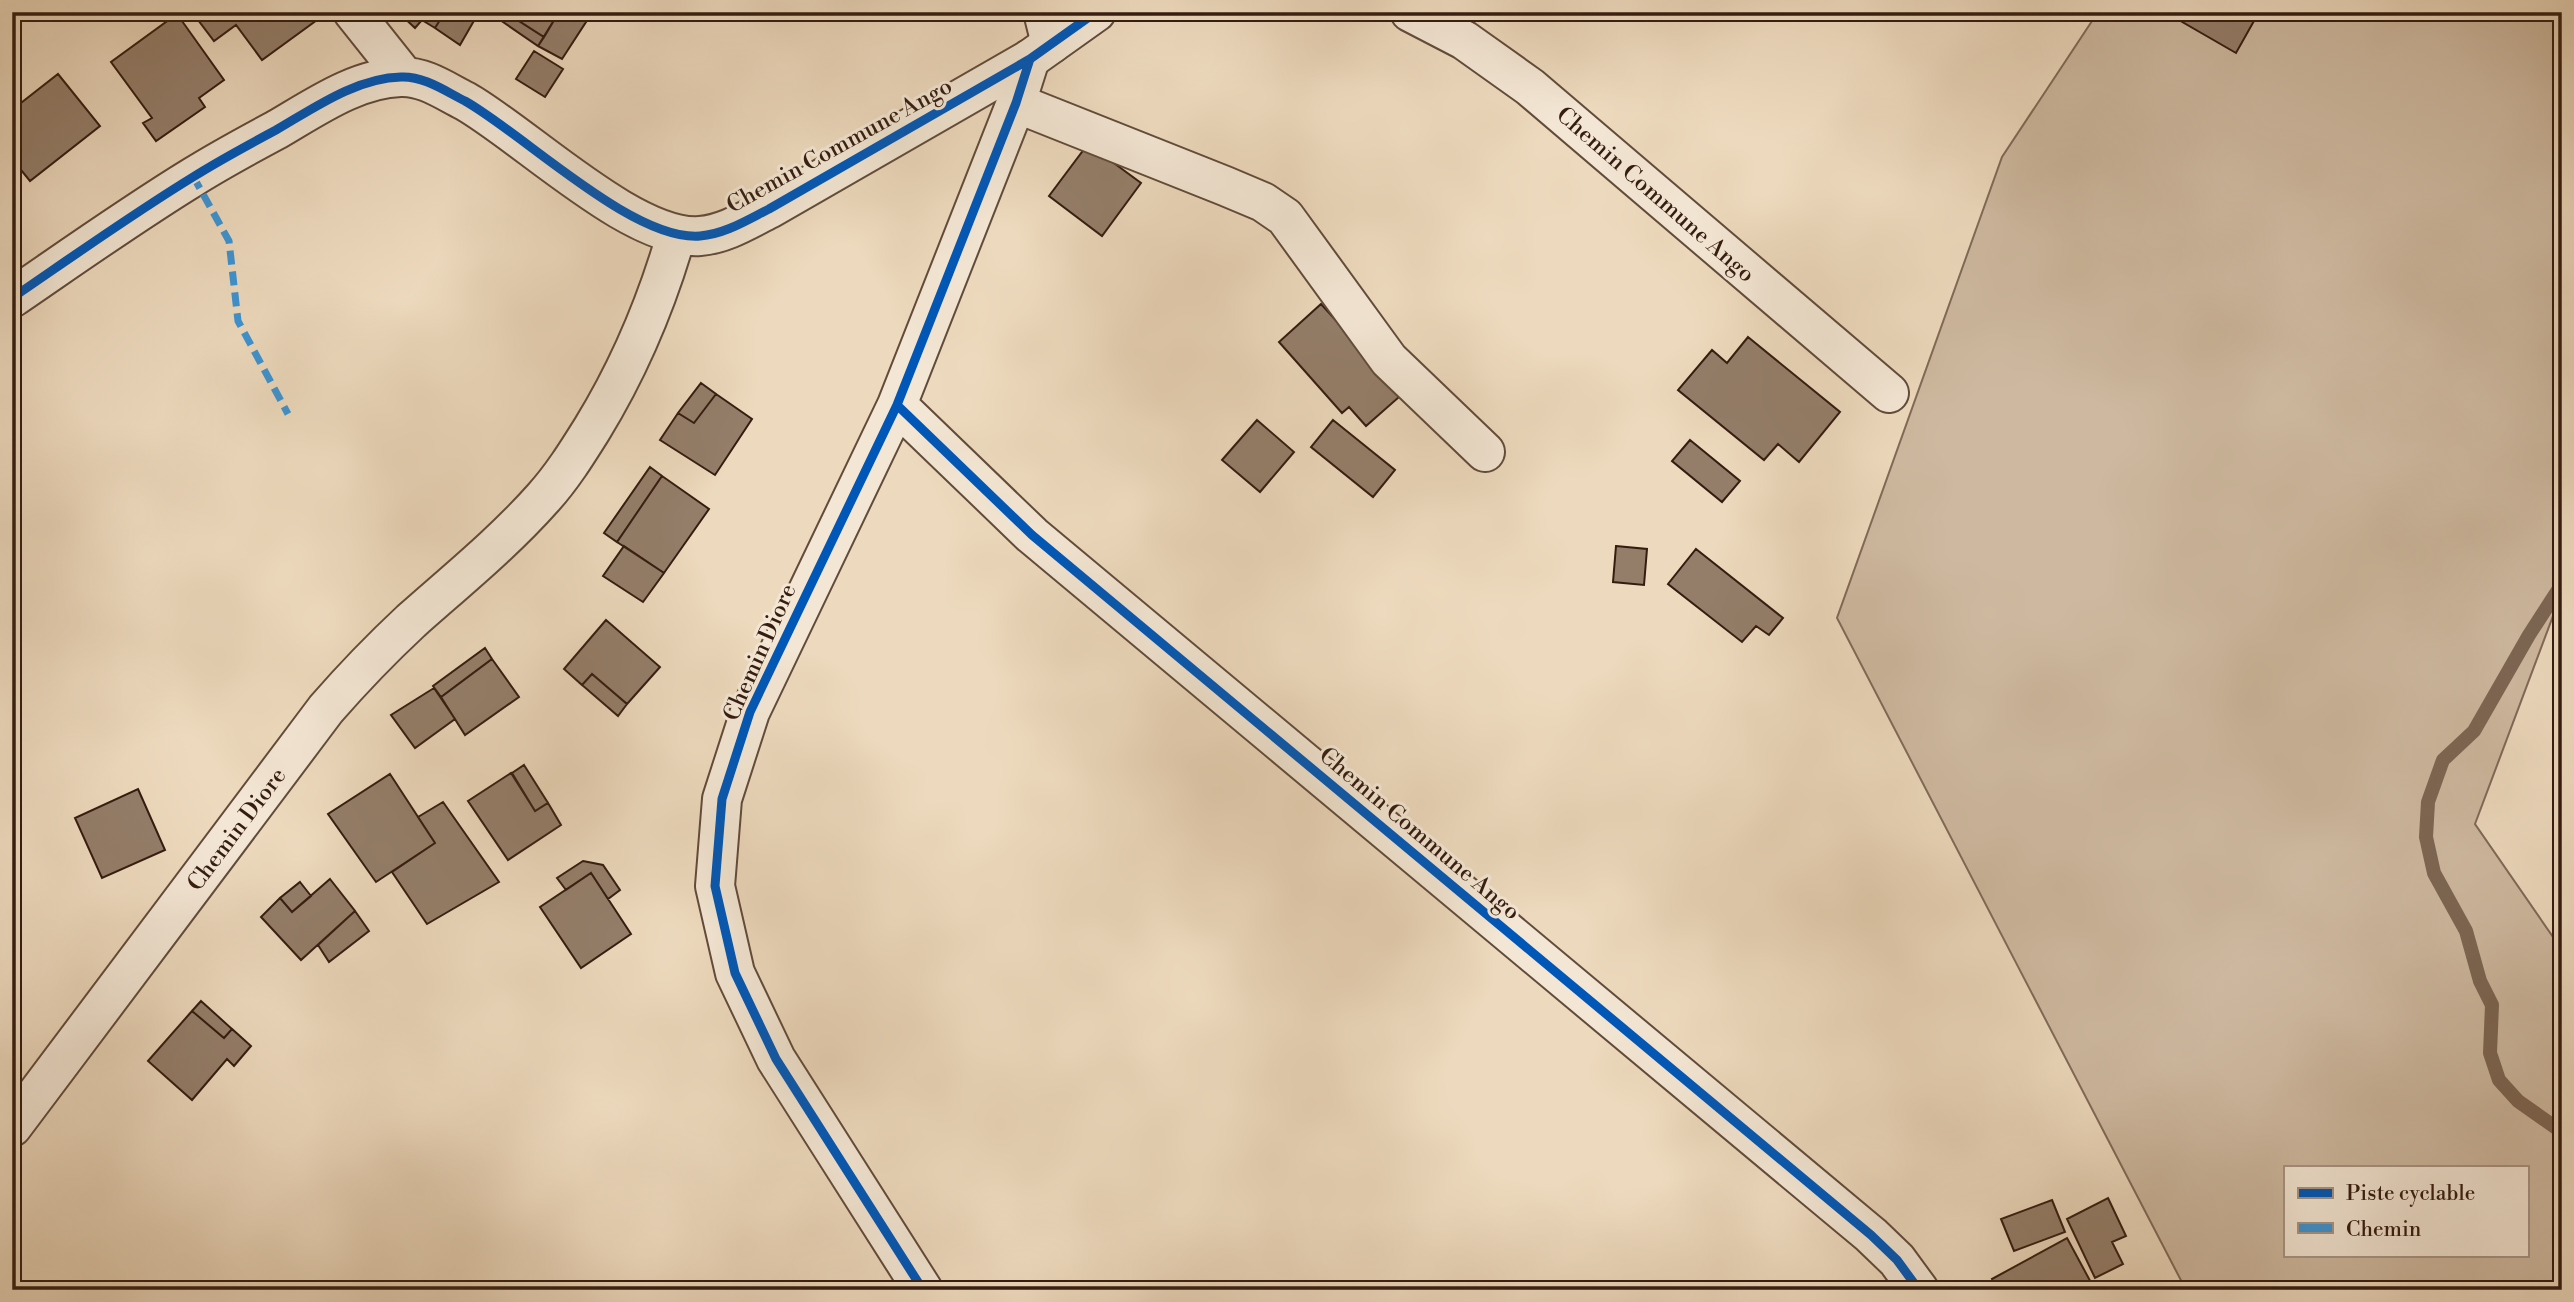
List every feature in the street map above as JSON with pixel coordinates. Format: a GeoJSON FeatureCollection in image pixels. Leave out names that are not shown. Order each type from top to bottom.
{"type":"FeatureCollection","features":[{"type":"Feature","properties":{"kind":"street"},"geometry":{"type":"LineString","coordinates":[[353,12],[404,76]]}},
{"type":"Feature","properties":{"kind":"street","name":"Chemin Commune Ango"},"geometry":{"type":"LineString","coordinates":[[12,298],[193,176],[305,113],[371,80],[404,76],[432,83],[476,108],[620,209],[655,229],[676,236],[701,236],[728,230],[769,209],[1041,38],[1096,12]]}},
{"type":"Feature","properties":{"kind":"street","name":"Chemin Commune Ango"},"geometry":{"type":"LineString","coordinates":[[1410,12],[1464,40],[1531,86],[1889,393]]}},
{"type":"Feature","properties":{"kind":"street","name":"Chemin Diore"},"geometry":{"type":"LineString","coordinates":[[923,1290],[776,1059],[735,973],[715,886],[723,799],[750,712],[897,405],[1041,38]]}},
{"type":"Feature","properties":{"kind":"street"},"geometry":{"type":"LineString","coordinates":[[1016,103],[1263,202],[1285,218],[1389,360],[1485,452]]}},
{"type":"Feature","properties":{"kind":"street","name":"Chemin Diore"},"geometry":{"type":"LineString","coordinates":[[12,1127],[326,709],[360,670],[400,631],[503,540],[544,497],[570,464],[634,355],[658,296],[676,236]]}},
{"type":"Feature","properties":{"kind":"street","name":"Chemin Commune Ango"},"geometry":{"type":"LineString","coordinates":[[897,405],[1032,535],[1871,1235],[1897,1260],[1919,1290]]}},
{"type":"Feature","properties":{"kind":"shaded area"},"geometry":{"type":"Polygon","coordinates":[[[2098,12],[2562,12],[2562,592],[2475,824],[2562,950],[2562,1290],[2186,1290],[1837,618],[2002,157],[2098,12]]]}},
{"type":"Feature","properties":{"kind":"building"},"geometry":{"type":"Polygon","coordinates":[[[192,12],[328,12],[262,60],[236,25],[214,41],[192,12]]]}},
{"type":"Feature","properties":{"kind":"building"},"geometry":{"type":"Polygon","coordinates":[[[398,12],[429,12],[415,28],[398,12]]]}},
{"type":"Feature","properties":{"kind":"building"},"geometry":{"type":"Polygon","coordinates":[[[429,12],[445,12],[435,28],[422,20],[429,12]]]}},
{"type":"Feature","properties":{"kind":"building"},"geometry":{"type":"Polygon","coordinates":[[[445,12],[479,12],[460,45],[435,28],[445,12]]]}},
{"type":"Feature","properties":{"kind":"building"},"geometry":{"type":"Polygon","coordinates":[[[486,12],[559,12],[544,37],[508,14],[503,22],[486,12]]]}},
{"type":"Feature","properties":{"kind":"building"},"geometry":{"type":"Polygon","coordinates":[[[559,12],[569,12],[586,22],[562,59],[538,46],[559,12]]]}},
{"type":"Feature","properties":{"kind":"building"},"geometry":{"type":"Polygon","coordinates":[[[2165,12],[2259,12],[2236,53],[2165,12]]]}},
{"type":"Feature","properties":{"kind":"building"},"geometry":{"type":"Polygon","coordinates":[[[177,14],[224,80],[199,98],[205,107],[156,141],[143,123],[152,118],[111,62],[177,14]]]}},
{"type":"Feature","properties":{"kind":"building"},"geometry":{"type":"Polygon","coordinates":[[[508,14],[544,37],[538,46],[503,22],[508,14]]]}},
{"type":"Feature","properties":{"kind":"building"},"geometry":{"type":"Polygon","coordinates":[[[534,51],[563,69],[545,97],[516,79],[534,51]]]}},
{"type":"Feature","properties":{"kind":"building"},"geometry":{"type":"Polygon","coordinates":[[[58,74],[100,126],[30,181],[12,159],[12,110],[58,74]]]}},
{"type":"Feature","properties":{"kind":"building"},"geometry":{"type":"Polygon","coordinates":[[[1088,144],[1141,183],[1102,236],[1049,196],[1088,144]]]}},
{"type":"Feature","properties":{"kind":"building"},"geometry":{"type":"Polygon","coordinates":[[[1321,304],[1385,374],[1381,378],[1399,397],[1366,426],[1349,407],[1342,413],[1279,342],[1321,304]]]}},
{"type":"Feature","properties":{"kind":"building"},"geometry":{"type":"Polygon","coordinates":[[[1748,337],[1840,412],[1799,462],[1778,444],[1764,460],[1678,390],[1712,350],[1727,363],[1748,337]]]}},
{"type":"Feature","properties":{"kind":"building"},"geometry":{"type":"Polygon","coordinates":[[[701,383],[716,394],[694,423],[678,413],[701,383]]]}},
{"type":"Feature","properties":{"kind":"building"},"geometry":{"type":"Polygon","coordinates":[[[716,394],[752,419],[715,475],[660,440],[678,413],[694,423],[716,394]]]}},
{"type":"Feature","properties":{"kind":"building"},"geometry":{"type":"Polygon","coordinates":[[[1257,420],[1294,452],[1260,492],[1222,460],[1257,420]]]}},
{"type":"Feature","properties":{"kind":"building"},"geometry":{"type":"Polygon","coordinates":[[[1333,420],[1395,470],[1373,497],[1311,447],[1333,420]]]}},
{"type":"Feature","properties":{"kind":"building"},"geometry":{"type":"Polygon","coordinates":[[[1690,440],[1740,481],[1722,502],[1672,461],[1690,440]]]}},
{"type":"Feature","properties":{"kind":"building"},"geometry":{"type":"Polygon","coordinates":[[[650,467],[662,476],[617,542],[604,533],[650,467]]]}},
{"type":"Feature","properties":{"kind":"building"},"geometry":{"type":"Polygon","coordinates":[[[662,476],[709,509],[664,573],[617,542],[662,476]]]}},
{"type":"Feature","properties":{"kind":"building"},"geometry":{"type":"Polygon","coordinates":[[[624,546],[664,573],[643,602],[603,576],[624,546]]]}},
{"type":"Feature","properties":{"kind":"building"},"geometry":{"type":"Polygon","coordinates":[[[1616,546],[1647,549],[1644,585],[1613,582],[1616,546]]]}},
{"type":"Feature","properties":{"kind":"building"},"geometry":{"type":"Polygon","coordinates":[[[1696,549],[1783,618],[1769,635],[1756,626],[1742,642],[1668,584],[1696,549]]]}},
{"type":"Feature","properties":{"kind":"building"},"geometry":{"type":"Polygon","coordinates":[[[606,620],[660,667],[627,704],[592,674],[582,685],[564,669],[606,620]]]}},
{"type":"Feature","properties":{"kind":"building"},"geometry":{"type":"Polygon","coordinates":[[[485,648],[492,659],[441,697],[433,686],[485,648]]]}},
{"type":"Feature","properties":{"kind":"building"},"geometry":{"type":"Polygon","coordinates":[[[492,659],[519,697],[465,735],[441,697],[492,659]]]}},
{"type":"Feature","properties":{"kind":"building"},"geometry":{"type":"Polygon","coordinates":[[[592,674],[627,704],[618,716],[582,685],[592,674]]]}},
{"type":"Feature","properties":{"kind":"building"},"geometry":{"type":"Polygon","coordinates":[[[434,688],[455,719],[415,748],[391,715],[434,688]]]}},
{"type":"Feature","properties":{"kind":"building"},"geometry":{"type":"Polygon","coordinates":[[[524,765],[548,803],[535,811],[512,773],[524,765]]]}},
{"type":"Feature","properties":{"kind":"building"},"geometry":{"type":"Polygon","coordinates":[[[511,773],[535,811],[548,803],[561,825],[508,860],[468,801],[511,773]]]}},
{"type":"Feature","properties":{"kind":"building"},"geometry":{"type":"Polygon","coordinates":[[[390,774],[435,843],[376,882],[328,814],[390,774]]]}},
{"type":"Feature","properties":{"kind":"building"},"geometry":{"type":"Polygon","coordinates":[[[138,789],[165,850],[102,878],[75,818],[138,789]]]}},
{"type":"Feature","properties":{"kind":"building"},"geometry":{"type":"Polygon","coordinates":[[[443,802],[499,882],[427,924],[392,872],[435,843],[418,817],[443,802]]]}},
{"type":"Feature","properties":{"kind":"building"},"geometry":{"type":"Polygon","coordinates":[[[583,861],[603,865],[620,890],[608,899],[591,873],[566,890],[557,878],[583,861]]]}},
{"type":"Feature","properties":{"kind":"building"},"geometry":{"type":"Polygon","coordinates":[[[591,873],[631,934],[581,968],[540,907],[591,873]]]}},
{"type":"Feature","properties":{"kind":"building"},"geometry":{"type":"Polygon","coordinates":[[[330,879],[355,911],[301,960],[261,917],[280,898],[292,912],[330,879]]]}},
{"type":"Feature","properties":{"kind":"building"},"geometry":{"type":"Polygon","coordinates":[[[300,882],[311,896],[292,912],[280,898],[300,882]]]}},
{"type":"Feature","properties":{"kind":"building"},"geometry":{"type":"Polygon","coordinates":[[[355,911],[369,931],[329,962],[318,945],[355,911]]]}},
{"type":"Feature","properties":{"kind":"building"},"geometry":{"type":"Polygon","coordinates":[[[201,1001],[232,1029],[224,1038],[192,1011],[201,1001]]]}},
{"type":"Feature","properties":{"kind":"building"},"geometry":{"type":"Polygon","coordinates":[[[192,1011],[224,1038],[232,1029],[251,1046],[234,1066],[227,1059],[192,1100],[148,1061],[192,1011]]]}},
{"type":"Feature","properties":{"kind":"building"},"geometry":{"type":"Polygon","coordinates":[[[2108,1198],[2126,1236],[2112,1242],[2123,1264],[2095,1278],[2067,1219],[2108,1198]]]}},
{"type":"Feature","properties":{"kind":"building"},"geometry":{"type":"Polygon","coordinates":[[[2052,1200],[2065,1232],[2014,1251],[2001,1219],[2052,1200]]]}},
{"type":"Feature","properties":{"kind":"building"},"geometry":{"type":"Polygon","coordinates":[[[2067,1238],[2095,1290],[1998,1290],[1992,1279],[2067,1238]]]}},
{"type":"Feature","properties":{"kind":"waterway"},"geometry":{"type":"LineString","coordinates":[[2562,584],[2529,635],[2474,731],[2443,760],[2428,802],[2426,837],[2434,873],[2466,931],[2480,981],[2492,1005],[2490,1053],[2499,1080],[2518,1101],[2562,1132]]}},
{"type":"Feature","properties":{"kind":"marked path"},"geometry":{"type":"LineString","coordinates":[[193,176],[229,241],[238,321],[288,414]]}},
{"type":"Feature","properties":{"kind":"cycle path"},"geometry":{"type":"LineString","coordinates":[[12,298],[124,221],[203,171],[320,104],[368,83],[410,77],[434,85],[490,117],[580,183],[643,222],[673,233],[700,236],[727,229],[769,209],[1030,59],[1096,12]]}},
{"type":"Feature","properties":{"kind":"cycle path"},"geometry":{"type":"LineString","coordinates":[[923,1290],[776,1059],[735,973],[715,886],[722,799],[750,712],[897,405],[1016,103],[1030,59]]}},
{"type":"Feature","properties":{"kind":"cycle path"},"geometry":{"type":"LineString","coordinates":[[897,405],[1032,535],[1871,1235],[1897,1260],[1919,1290]]}}]}
